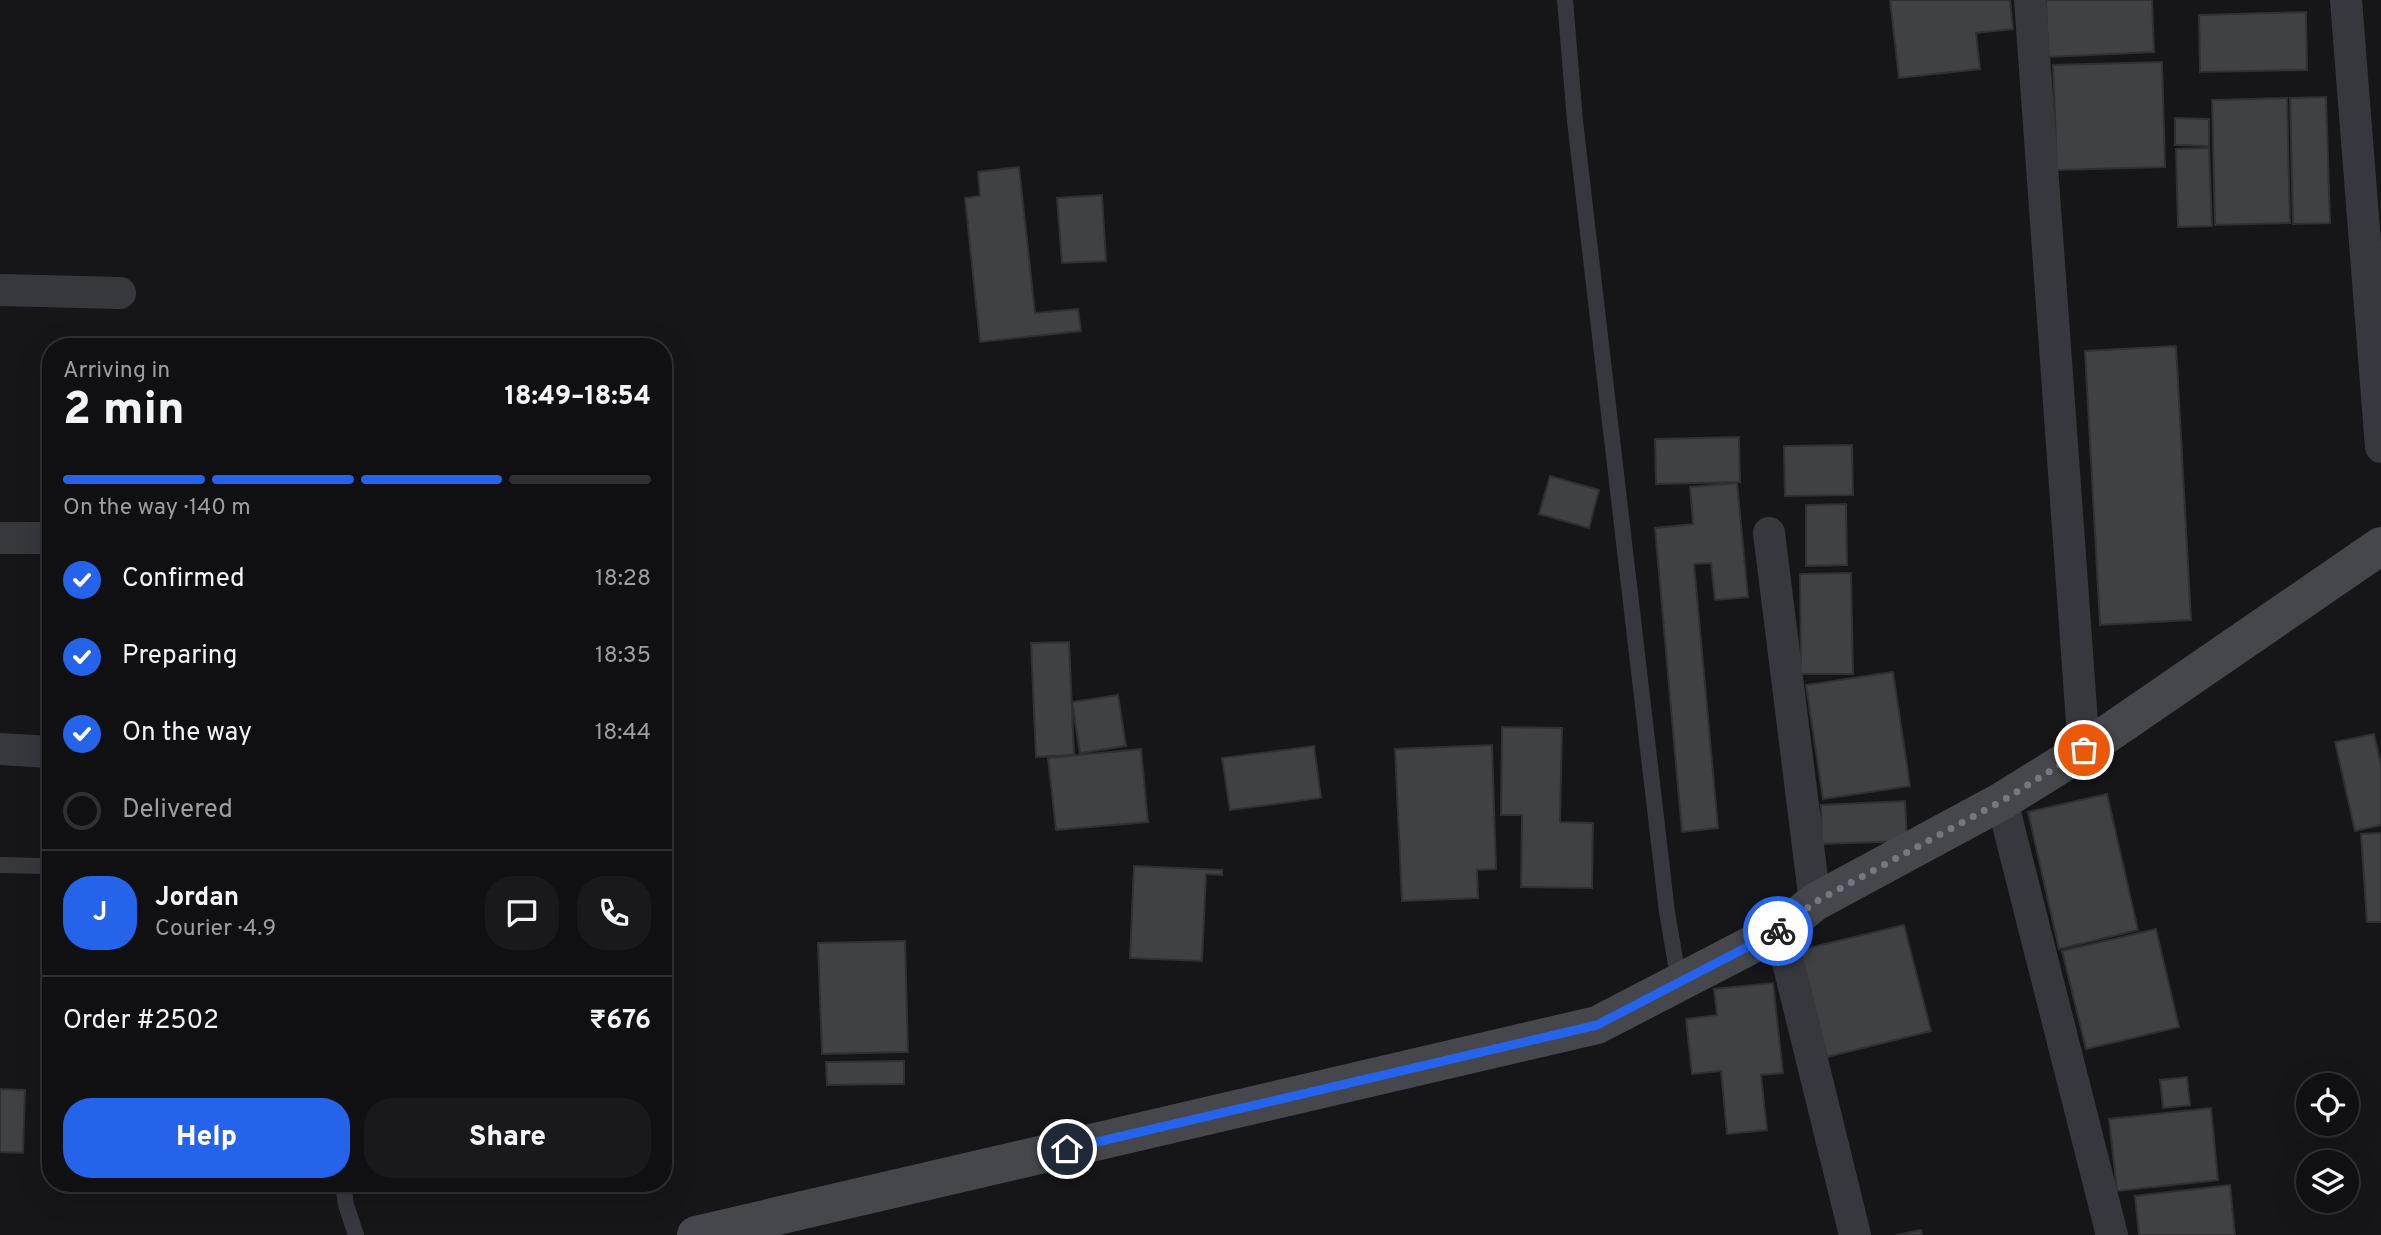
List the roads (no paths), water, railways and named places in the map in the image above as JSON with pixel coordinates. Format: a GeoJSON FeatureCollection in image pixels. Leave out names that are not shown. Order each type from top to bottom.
{"type":"FeatureCollection","features":[{"type":"Feature","properties":{"kind":"street"},"geometry":{"type":"LineString","coordinates":[[2031,0],[2084,750]]}},
{"type":"Feature","properties":{"kind":"street"},"geometry":{"type":"LineString","coordinates":[[2347,0],[2381,447]]}},
{"type":"Feature","properties":{"kind":"street"},"geometry":{"type":"LineString","coordinates":[[0,290],[120,293]]}},
{"type":"Feature","properties":{"kind":"street"},"geometry":{"type":"LineString","coordinates":[[1769,533],[1815,902]]}},
{"type":"Feature","properties":{"kind":"street"},"geometry":{"type":"LineString","coordinates":[[0,538],[42,538]]}},
{"type":"Feature","properties":{"kind":"street"},"geometry":{"type":"LineString","coordinates":[[696,1235],[1597,1025],[1780,930],[1815,902],[2002,801],[2084,750],[2381,546]]}},
{"type":"Feature","properties":{"kind":"street"},"geometry":{"type":"LineString","coordinates":[[0,749],[42,751]]}},
{"type":"Feature","properties":{"kind":"street"},"geometry":{"type":"LineString","coordinates":[[2002,801],[2112,1235]]}},
{"type":"Feature","properties":{"kind":"street"},"geometry":{"type":"LineString","coordinates":[[1780,930],[1855,1235]]}},
{"type":"Feature","properties":{"kind":"lane"},"geometry":{"type":"LineString","coordinates":[[1565,0],[1575,121],[1662,872],[1679,982]]}},
{"type":"Feature","properties":{"kind":"lane"},"geometry":{"type":"LineString","coordinates":[[0,865],[41,866]]}},
{"type":"Feature","properties":{"kind":"lane"},"geometry":{"type":"LineString","coordinates":[[344,1192],[356,1235]]}}]}
